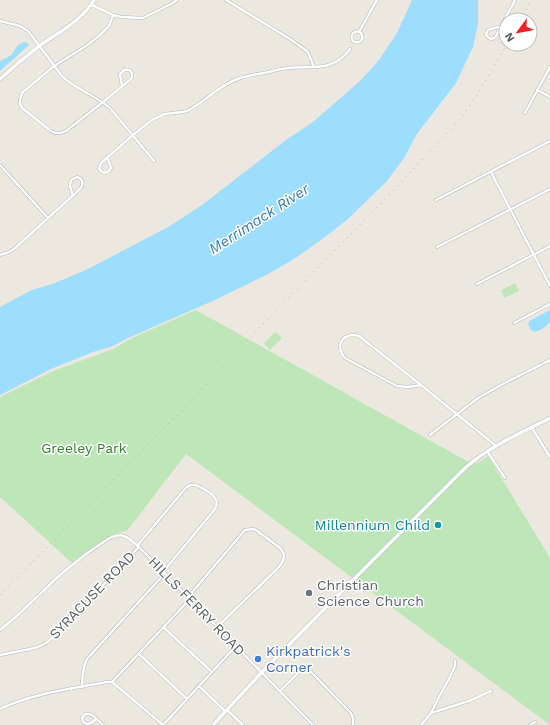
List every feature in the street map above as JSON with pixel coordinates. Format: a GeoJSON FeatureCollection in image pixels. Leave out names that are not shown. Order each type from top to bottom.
{"type":"FeatureCollection","features":[{"type":"Feature","properties":{"kind":"main road"},"geometry":{"type":"LineString","coordinates":[[0,79],[22,59],[82,16],[92,5],[94,0]]}},
{"type":"Feature","properties":{"kind":"main road"},"geometry":{"type":"LineString","coordinates":[[213,725],[262,672],[460,473],[488,451],[550,418]]}},
{"type":"Feature","properties":{"kind":"street"},"geometry":{"type":"LineString","coordinates":[[92,5],[113,15],[143,18],[178,0]]}},
{"type":"Feature","properties":{"kind":"street"},"geometry":{"type":"LineString","coordinates":[[226,0],[290,39],[308,52],[314,68]]}},
{"type":"Feature","properties":{"kind":"street"},"geometry":{"type":"LineString","coordinates":[[359,32],[376,0]]}},
{"type":"Feature","properties":{"kind":"street"},"geometry":{"type":"LineString","coordinates":[[508,12],[514,0]]}},
{"type":"Feature","properties":{"kind":"street"},"geometry":{"type":"LineString","coordinates":[[113,15],[109,26],[99,36],[54,66],[23,92],[20,97],[20,102],[22,108],[51,131],[58,134],[64,132],[103,102],[122,86],[132,77],[132,73],[127,69],[120,74],[122,86]]}},
{"type":"Feature","properties":{"kind":"street"},"geometry":{"type":"LineString","coordinates":[[0,21],[24,28],[40,46],[62,76],[67,81],[103,102],[114,112],[154,161]]}},
{"type":"Feature","properties":{"kind":"street"},"geometry":{"type":"LineString","coordinates":[[500,28],[494,38],[491,39],[488,37],[488,30],[500,28]]}},
{"type":"Feature","properties":{"kind":"street"},"geometry":{"type":"LineString","coordinates":[[355,31],[359,32],[362,36],[362,40],[358,42],[353,41],[351,34],[355,31]]}},
{"type":"Feature","properties":{"kind":"street"},"geometry":{"type":"LineString","coordinates":[[108,157],[111,170],[108,173],[104,173],[100,170],[100,165],[108,157],[133,135],[152,120],[161,115],[182,112],[190,109],[220,87],[238,79],[286,68],[314,68],[326,66],[345,56],[350,49]]}},
{"type":"Feature","properties":{"kind":"street"},"geometry":{"type":"LineString","coordinates":[[525,113],[550,67]]}},
{"type":"Feature","properties":{"kind":"street"},"geometry":{"type":"LineString","coordinates":[[537,90],[550,97]]}},
{"type":"Feature","properties":{"kind":"street"},"geometry":{"type":"LineString","coordinates":[[436,200],[550,141]]}},
{"type":"Feature","properties":{"kind":"street"},"geometry":{"type":"LineString","coordinates":[[0,165],[48,218]]}},
{"type":"Feature","properties":{"kind":"street"},"geometry":{"type":"LineString","coordinates":[[491,172],[550,286]]}},
{"type":"Feature","properties":{"kind":"street"},"geometry":{"type":"LineString","coordinates":[[0,255],[14,249],[73,196],[80,189],[83,185],[82,181],[77,177],[71,180],[69,184],[73,196]]}},
{"type":"Feature","properties":{"kind":"street"},"geometry":{"type":"LineString","coordinates":[[437,247],[550,189]]}},
{"type":"Feature","properties":{"kind":"street"},"geometry":{"type":"LineString","coordinates":[[477,284],[550,246]]}},
{"type":"Feature","properties":{"kind":"street"},"geometry":{"type":"LineString","coordinates":[[514,323],[550,304]]}},
{"type":"Feature","properties":{"kind":"street"},"geometry":{"type":"LineString","coordinates":[[421,385],[400,387],[393,384],[345,358],[340,350],[341,342],[350,334],[359,336],[458,414],[497,446]]}},
{"type":"Feature","properties":{"kind":"street"},"geometry":{"type":"LineString","coordinates":[[430,435],[478,398],[550,360]]}},
{"type":"Feature","properties":{"kind":"street"},"geometry":{"type":"LineString","coordinates":[[532,428],[550,457]]}},
{"type":"Feature","properties":{"kind":"street"},"geometry":{"type":"LineString","coordinates":[[488,451],[505,478]]}},
{"type":"Feature","properties":{"kind":"street","name":"SYRACUSE ROAD"},"geometry":{"type":"LineString","coordinates":[[0,655],[38,647],[52,638],[70,616],[84,605],[138,547],[184,490],[193,484],[201,487],[215,498],[217,506],[164,573]]}},
{"type":"Feature","properties":{"kind":"street"},"geometry":{"type":"LineString","coordinates":[[112,682],[163,628],[245,530],[256,530],[280,548],[284,554],[283,562],[217,627]]}},
{"type":"Feature","properties":{"kind":"street","name":"HILLS FERRY ROAD"},"geometry":{"type":"LineString","coordinates":[[0,630],[19,614],[47,586],[99,545],[114,536],[126,536],[313,725]]}},
{"type":"Feature","properties":{"kind":"street"},"geometry":{"type":"LineString","coordinates":[[82,687],[84,666],[87,659],[164,573]]}},
{"type":"Feature","properties":{"kind":"street"},"geometry":{"type":"LineString","coordinates":[[163,628],[212,672]]}},
{"type":"Feature","properties":{"kind":"street"},"geometry":{"type":"LineString","coordinates":[[0,709],[56,691],[112,682],[163,725],[236,646]]}},
{"type":"Feature","properties":{"kind":"street"},"geometry":{"type":"LineString","coordinates":[[139,654],[187,699]]}},
{"type":"Feature","properties":{"kind":"street"},"geometry":{"type":"LineString","coordinates":[[421,725],[430,714],[450,677],[455,666],[455,660]]}},
{"type":"Feature","properties":{"kind":"street"},"geometry":{"type":"LineString","coordinates":[[280,691],[299,672],[305,670],[311,672],[351,714],[354,720],[353,725]]}},
{"type":"Feature","properties":{"kind":"street"},"geometry":{"type":"LineString","coordinates":[[199,686],[243,725]]}},
{"type":"Feature","properties":{"kind":"street"},"geometry":{"type":"LineString","coordinates":[[430,714],[477,698],[491,691]]}},
{"type":"Feature","properties":{"kind":"street"},"geometry":{"type":"LineString","coordinates":[[96,719],[87,724],[83,722],[82,718],[83,715],[88,713],[96,719],[103,725]]}},
{"type":"Feature","properties":{"kind":"street"},"geometry":{"type":"LineString","coordinates":[[530,725],[535,722]]}},
{"type":"Feature","properties":{"kind":"green space"},"geometry":{"type":"Polygon","coordinates":[[[515,283],[519,291],[504,298],[501,290],[515,283]]]}},
{"type":"Feature","properties":{"kind":"green space","name":"Greeley Park"},"geometry":{"type":"Polygon","coordinates":[[[196,310],[474,465],[488,456],[550,558],[550,725],[186,454],[127,531],[106,538],[72,563],[0,497],[0,397],[53,371],[113,349],[132,338],[196,310]]]}},
{"type":"Feature","properties":{"kind":"green space"},"geometry":{"type":"Polygon","coordinates":[[[275,332],[282,338],[270,350],[264,343],[275,332]]]}},
{"type":"Feature","properties":{"kind":"water","name":"Merrimack River"},"geometry":{"type":"Polygon","coordinates":[[[412,0],[478,0],[478,24],[473,47],[456,83],[417,134],[404,158],[387,181],[348,219],[294,259],[268,274],[215,300],[113,346],[96,351],[51,369],[0,395],[0,307],[32,290],[55,283],[88,269],[170,226],[202,205],[286,140],[313,122],[361,80],[379,60],[397,33],[412,0]]]}},
{"type":"Feature","properties":{"kind":"water"},"geometry":{"type":"Polygon","coordinates":[[[24,42],[28,43],[29,45],[0,71],[0,61],[11,55],[18,46],[24,42]]]}},
{"type":"Feature","properties":{"kind":"water"},"geometry":{"type":"Polygon","coordinates":[[[550,310],[550,322],[546,326],[541,330],[534,332],[530,329],[528,323],[531,320],[550,310]]]}},
{"type":"Feature","properties":{"kind":"railway"},"geometry":{"type":"LineString","coordinates":[[524,12],[531,0]]}},
{"type":"Feature","properties":{"kind":"railway"},"geometry":{"type":"LineString","coordinates":[[0,595],[185,407],[262,325],[392,192],[460,119],[477,95],[502,52]]}},
{"type":"Feature","properties":{"kind":"place","name":"Millennium Child"},"geometry":{"type":"Point","coordinates":[438,525]}},
{"type":"Feature","properties":{"kind":"place","name":"Christian Science Church"},"geometry":{"type":"Point","coordinates":[309,593]}},
{"type":"Feature","properties":{"kind":"place","name":"Kirkpatrick's Corner"},"geometry":{"type":"Point","coordinates":[258,659]}}]}
